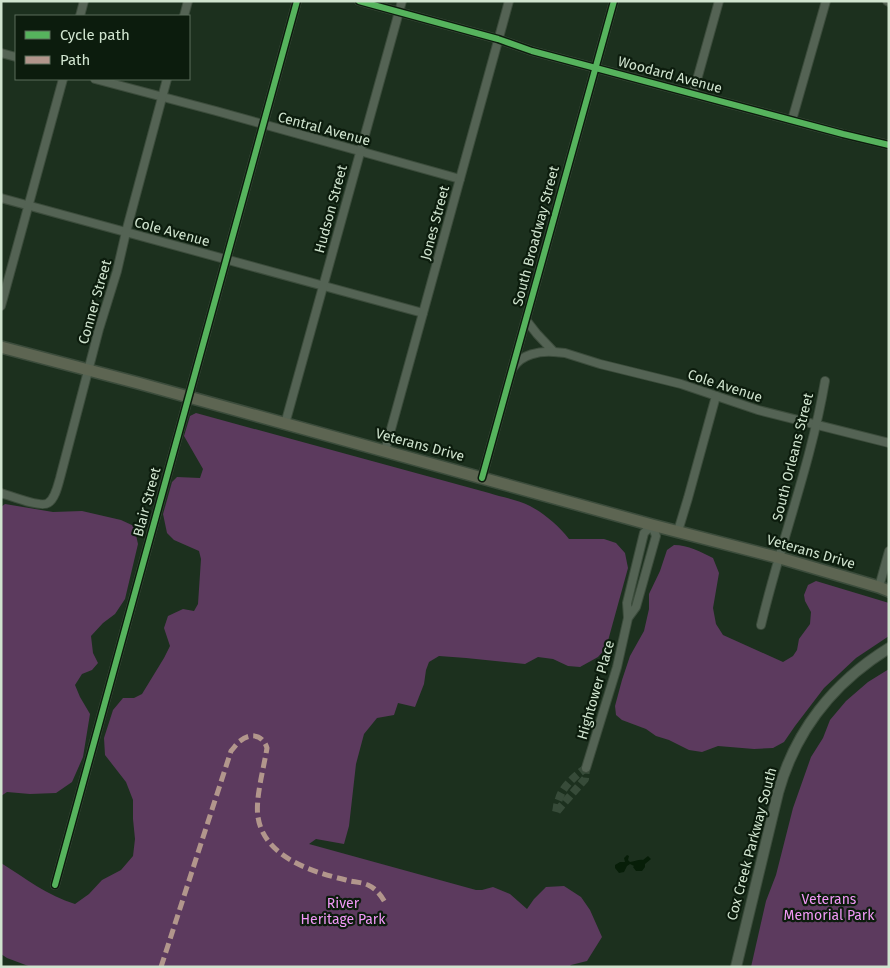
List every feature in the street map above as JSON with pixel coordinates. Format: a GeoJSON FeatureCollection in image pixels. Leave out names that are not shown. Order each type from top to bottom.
{"type":"FeatureCollection","features":[{"type":"Feature","properties":{"kind":"main road","name":"Veterans Drive"},"geometry":{"type":"LineString","coordinates":[[1,347],[652,525],[678,530],[884,589]]}},
{"type":"Feature","properties":{"kind":"main road","name":"Cox Creek Parkway South"},"geometry":{"type":"LineString","coordinates":[[736,967],[786,767],[807,728],[826,701],[864,665],[889,648]]}},
{"type":"Feature","properties":{"kind":"street"},"geometry":{"type":"LineString","coordinates":[[80,15],[84,1]]}},
{"type":"Feature","properties":{"kind":"street"},"geometry":{"type":"LineString","coordinates":[[184,15],[188,1]]}},
{"type":"Feature","properties":{"kind":"street","name":"Blair Street"},"geometry":{"type":"LineString","coordinates":[[54,885],[297,1]]}},
{"type":"Feature","properties":{"kind":"street","name":"Woodard Avenue"},"geometry":{"type":"LineString","coordinates":[[359,1],[498,39],[532,51],[889,145]]}},
{"type":"Feature","properties":{"kind":"street","name":"Hudson Street"},"geometry":{"type":"LineString","coordinates":[[284,424],[402,1]]}},
{"type":"Feature","properties":{"kind":"street","name":"Jones Street"},"geometry":{"type":"LineString","coordinates":[[385,451],[509,1]]}},
{"type":"Feature","properties":{"kind":"street","name":"South Broadway Street"},"geometry":{"type":"LineString","coordinates":[[482,478],[614,1]]}},
{"type":"Feature","properties":{"kind":"street"},"geometry":{"type":"LineString","coordinates":[[693,94],[719,1]]}},
{"type":"Feature","properties":{"kind":"street"},"geometry":{"type":"LineString","coordinates":[[792,120],[826,1]]}},
{"type":"Feature","properties":{"kind":"street"},"geometry":{"type":"LineString","coordinates":[[1,53],[15,57]]}},
{"type":"Feature","properties":{"kind":"street"},"geometry":{"type":"LineString","coordinates":[[1,306],[63,80]]}},
{"type":"Feature","properties":{"kind":"street","name":"Central Avenue"},"geometry":{"type":"LineString","coordinates":[[99,80],[460,179]]}},
{"type":"Feature","properties":{"kind":"street","name":"Conner Street"},"geometry":{"type":"LineString","coordinates":[[1,493],[41,505],[48,504],[53,498],[60,478],[99,329],[118,271],[126,232],[167,80]]}},
{"type":"Feature","properties":{"kind":"street","name":"Cole Avenue"},"geometry":{"type":"LineString","coordinates":[[1,198],[423,313]]}},
{"type":"Feature","properties":{"kind":"street"},"geometry":{"type":"LineString","coordinates":[[526,320],[554,352]]}},
{"type":"Feature","properties":{"kind":"street","name":"Cole Avenue"},"geometry":{"type":"LineString","coordinates":[[511,372],[516,363],[529,355],[543,352],[565,353],[600,364],[681,384],[758,410],[889,443]]}},
{"type":"Feature","properties":{"kind":"street","name":"South Orleans Street"},"geometry":{"type":"LineString","coordinates":[[761,625],[816,425],[825,381]]}},
{"type":"Feature","properties":{"kind":"street"},"geometry":{"type":"LineString","coordinates":[[678,530],[716,396]]}},
{"type":"Feature","properties":{"kind":"street","name":"Hightower Place"},"geometry":{"type":"LineString","coordinates":[[586,768],[617,667],[628,618],[627,603],[644,533],[652,525],[656,536],[636,607],[628,618]]}},
{"type":"Feature","properties":{"kind":"street"},"geometry":{"type":"LineString","coordinates":[[884,589],[889,551]]}},
{"type":"Feature","properties":{"kind":"green space","name":"River Heritage Park"},"geometry":{"type":"Polygon","coordinates":[[[196,413],[521,502],[546,517],[569,539],[604,539],[616,543],[625,553],[628,568],[606,648],[598,657],[580,667],[568,666],[553,659],[538,657],[525,664],[439,656],[429,662],[424,684],[415,707],[398,703],[394,715],[377,718],[364,734],[356,764],[349,826],[344,844],[316,839],[309,844],[476,890],[493,887],[510,894],[527,909],[546,887],[564,886],[581,897],[590,910],[602,937],[587,961],[569,967],[31,967],[1,954],[1,863],[46,891],[75,904],[89,894],[102,880],[121,870],[133,856],[135,839],[133,800],[126,782],[105,755],[104,738],[113,710],[123,698],[134,698],[142,694],[164,658],[170,646],[164,628],[168,616],[183,609],[194,611],[198,604],[201,559],[199,551],[174,540],[167,533],[163,514],[172,482],[177,477],[200,478],[203,469],[184,436],[190,416],[196,413]]]}},
{"type":"Feature","properties":{"kind":"green space"},"geometry":{"type":"Polygon","coordinates":[[[5,504],[53,512],[82,511],[121,520],[134,526],[138,544],[125,599],[115,614],[91,636],[93,653],[98,663],[92,670],[82,674],[75,685],[90,714],[83,757],[72,782],[56,793],[30,794],[7,792],[1,796],[1,507],[5,504]]]}},
{"type":"Feature","properties":{"kind":"green space"},"geometry":{"type":"Polygon","coordinates":[[[674,545],[699,551],[713,558],[719,573],[713,608],[716,624],[723,635],[783,662],[793,656],[797,650],[799,639],[810,624],[811,612],[804,595],[808,585],[816,581],[889,603],[889,636],[856,658],[824,688],[784,742],[773,748],[754,749],[718,746],[702,752],[689,750],[656,736],[646,729],[622,720],[616,715],[615,706],[630,656],[644,631],[649,609],[649,594],[667,550],[674,545]]]}},
{"type":"Feature","properties":{"kind":"green space","name":"Veterans Memorial Park"},"geometry":{"type":"Polygon","coordinates":[[[889,669],[889,967],[751,967],[766,901],[776,875],[793,808],[811,757],[823,738],[830,720],[846,701],[868,682],[889,669]]]}},
{"type":"Feature","properties":{"kind":"shaded area"},"geometry":{"type":"Polygon","coordinates":[[[627,855],[630,862],[643,860],[648,856],[651,859],[645,864],[642,871],[636,871],[634,866],[630,864],[624,872],[619,873],[615,865],[625,862],[624,858],[627,855]]]}},
{"type":"Feature","properties":{"kind":"tunnel"},"geometry":{"type":"LineString","coordinates":[[557,811],[585,779],[586,768]]}},
{"type":"Feature","properties":{"kind":"tunnel"},"geometry":{"type":"LineString","coordinates":[[556,812],[563,790],[586,768]]}},
{"type":"Feature","properties":{"kind":"marked path"},"geometry":{"type":"LineString","coordinates":[[161,967],[231,751],[248,736],[260,738],[267,748],[257,810],[262,831],[270,843],[291,861],[333,877],[363,883],[371,887],[379,893],[386,904]]}},
{"type":"Feature","properties":{"kind":"cycle path"},"geometry":{"type":"LineString","coordinates":[[55,885],[297,1]]}},
{"type":"Feature","properties":{"kind":"cycle path"},"geometry":{"type":"LineString","coordinates":[[359,1],[498,39],[532,51],[889,145]]}},
{"type":"Feature","properties":{"kind":"cycle path"},"geometry":{"type":"LineString","coordinates":[[482,478],[614,1]]}}]}
